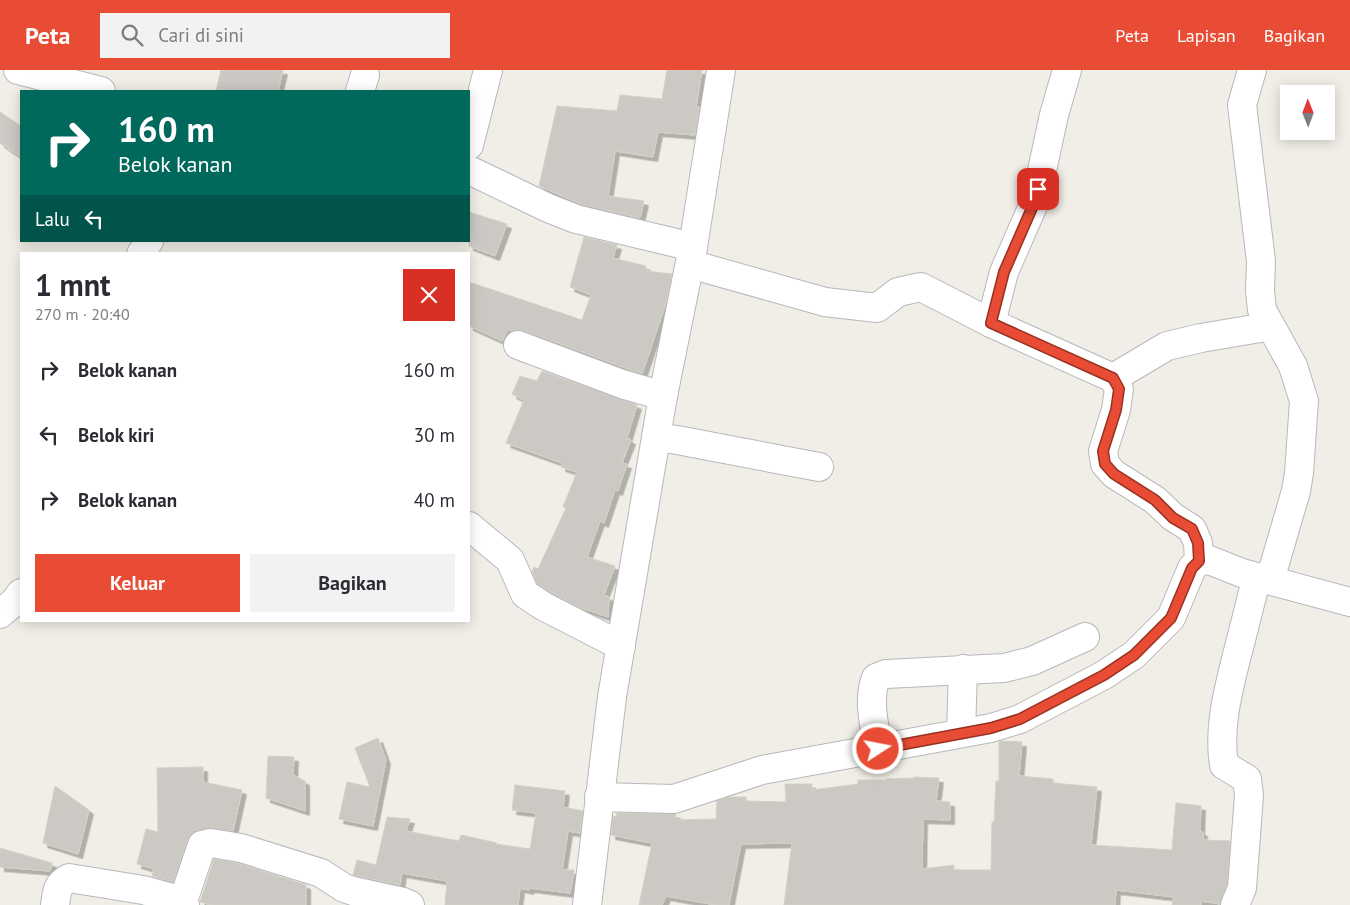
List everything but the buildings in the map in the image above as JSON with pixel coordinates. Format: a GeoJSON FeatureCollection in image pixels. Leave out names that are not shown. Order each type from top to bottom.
{"type":"FeatureCollection","features":[{"type":"Feature","properties":{"kind":"street"},"geometry":{"type":"LineString","coordinates":[[18,70],[97,90]]}},
{"type":"Feature","properties":{"kind":"street"},"geometry":{"type":"LineString","coordinates":[[470,141],[488,70]]}},
{"type":"Feature","properties":{"kind":"street"},"geometry":{"type":"LineString","coordinates":[[587,905],[612,697],[663,396],[691,256],[721,70]]}},
{"type":"Feature","properties":{"kind":"street"},"geometry":{"type":"LineString","coordinates":[[991,323],[1004,272],[1032,208],[1038,189],[1054,115],[1067,70]]}},
{"type":"Feature","properties":{"kind":"street"},"geometry":{"type":"LineString","coordinates":[[1234,905],[1242,888],[1249,795],[1247,780],[1224,764],[1222,731],[1229,686],[1263,578],[1296,491],[1304,401],[1293,366],[1262,310],[1260,292],[1261,261],[1242,105],[1252,70]]}},
{"type":"Feature","properties":{"kind":"street"},"geometry":{"type":"LineString","coordinates":[[470,170],[548,208],[576,219],[825,302],[876,308],[898,292],[921,287],[991,323],[1113,378],[1119,389],[1116,410],[1103,451],[1105,464],[1114,474],[1155,500],[1173,518],[1192,529],[1198,543],[1199,561]]}},
{"type":"Feature","properties":{"kind":"street"},"geometry":{"type":"LineString","coordinates":[[1113,378],[1167,346],[1270,325]]}},
{"type":"Feature","properties":{"kind":"street"},"geometry":{"type":"LineString","coordinates":[[518,345],[622,384],[663,396]]}},
{"type":"Feature","properties":{"kind":"street"},"geometry":{"type":"LineString","coordinates":[[656,437],[819,467]]}},
{"type":"Feature","properties":{"kind":"street"},"geometry":{"type":"LineString","coordinates":[[470,527],[510,560],[525,594],[543,606],[621,646]]}},
{"type":"Feature","properties":{"kind":"street"},"geometry":{"type":"LineString","coordinates":[[599,797],[674,799],[762,770],[991,728],[1020,719],[1104,675],[1134,655],[1171,618],[1192,568],[1199,561],[1209,560],[1263,578],[1350,602]]}},
{"type":"Feature","properties":{"kind":"street"},"geometry":{"type":"LineString","coordinates":[[0,614],[16,601],[20,595]]}},
{"type":"Feature","properties":{"kind":"street"},"geometry":{"type":"LineString","coordinates":[[878,749],[872,707],[872,686],[876,678],[886,674],[1004,668],[1032,660],[1085,637]]}},
{"type":"Feature","properties":{"kind":"street"},"geometry":{"type":"LineString","coordinates":[[961,733],[963,669]]}},
{"type":"Feature","properties":{"kind":"street"},"geometry":{"type":"LineString","coordinates":[[55,905],[57,891],[61,882],[69,878],[143,890],[184,903],[202,845],[211,843],[241,848],[321,873],[344,888],[410,905]]}},
{"type":"Feature","properties":{"kind":"route"},"geometry":{"type":"LineString","coordinates":[[878,749],[991,728],[1020,719],[1104,675],[1134,655],[1171,618],[1192,568],[1199,561],[1198,543],[1192,529],[1173,518],[1155,500],[1114,474],[1105,464],[1103,451],[1116,410],[1119,389],[1113,378],[991,323],[1004,272],[1032,208],[1038,189]]}}]}
